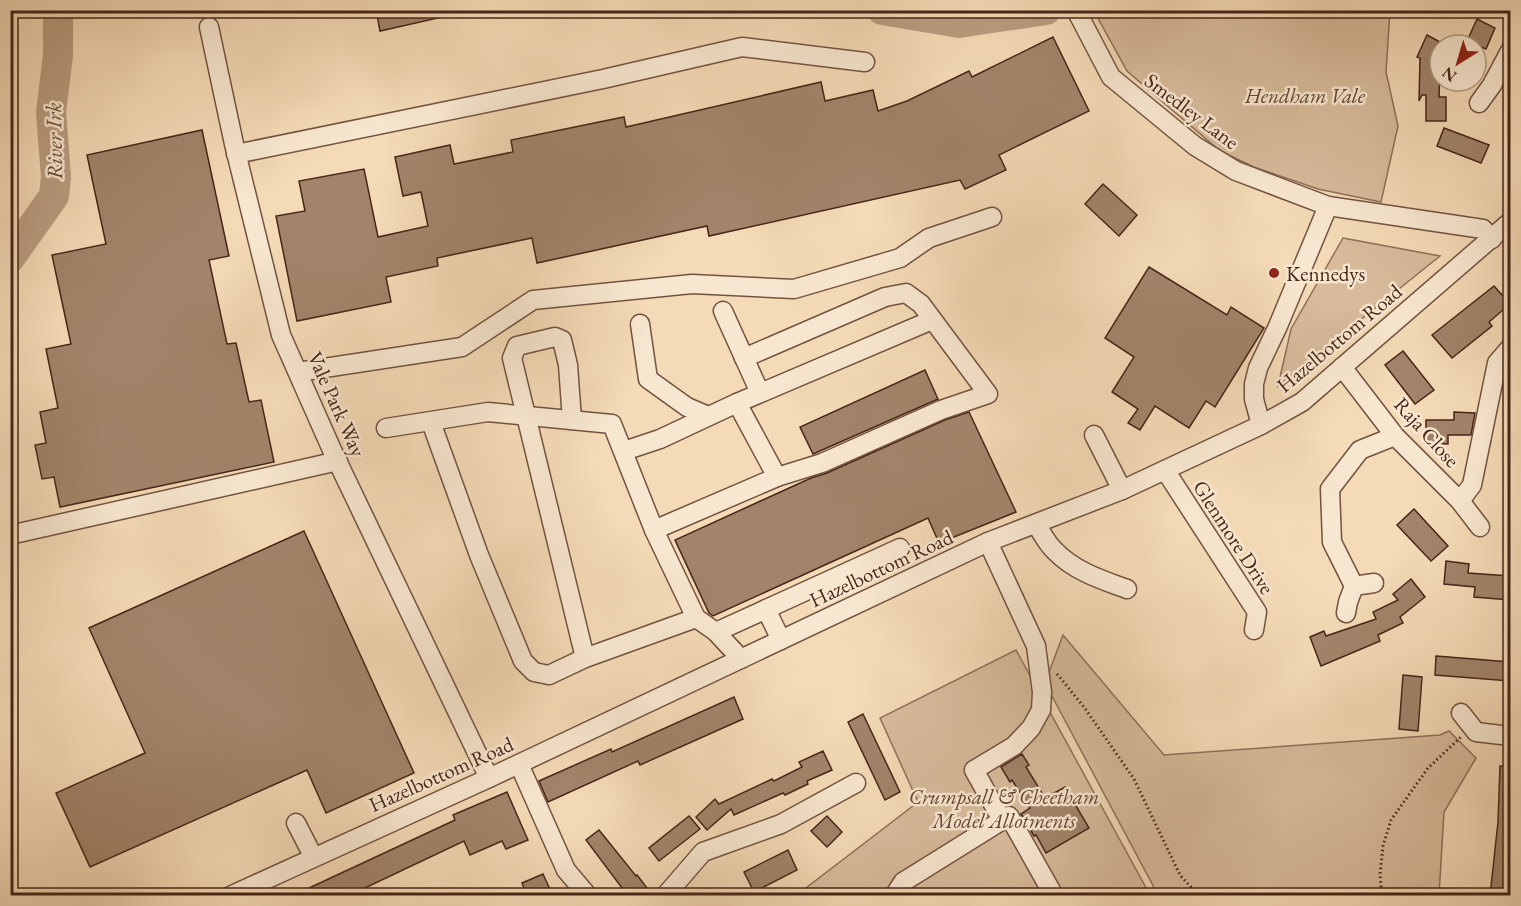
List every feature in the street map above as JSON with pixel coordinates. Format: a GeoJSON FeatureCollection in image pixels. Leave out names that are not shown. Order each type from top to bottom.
{"type":"FeatureCollection","features":[{"type":"Feature","properties":{"kind":"street","name":"Smedley Lane"},"geometry":{"type":"LineString","coordinates":[[1076,10],[1111,77],[1195,146],[1236,171],[1328,207],[1483,229],[1492,239]]}},
{"type":"Feature","properties":{"kind":"street","name":"Vale Park Way"},"geometry":{"type":"LineString","coordinates":[[209,27],[236,154],[281,335],[338,461],[489,778]]}},
{"type":"Feature","properties":{"kind":"street"},"geometry":{"type":"LineString","coordinates":[[236,154],[603,79],[742,47],[866,62]]}},
{"type":"Feature","properties":{"kind":"street"},"geometry":{"type":"LineString","coordinates":[[1488,76],[1510,51]]}},
{"type":"Feature","properties":{"kind":"street"},"geometry":{"type":"LineString","coordinates":[[1479,103],[1481,93]]}},
{"type":"Feature","properties":{"kind":"street"},"geometry":{"type":"LineString","coordinates":[[1262,425],[1254,399],[1254,384],[1258,368],[1328,207]]}},
{"type":"Feature","properties":{"kind":"street"},"geometry":{"type":"LineString","coordinates":[[298,372],[462,347],[533,300],[692,284],[794,289],[900,258],[928,238],[992,217]]}},
{"type":"Feature","properties":{"kind":"street","name":"Hazelbottom Road"},"geometry":{"type":"LineString","coordinates":[[230,896],[313,856],[519,764],[988,542],[1122,490],[1262,425],[1302,402],[1510,222]]}},
{"type":"Feature","properties":{"kind":"street"},"geometry":{"type":"LineString","coordinates":[[654,530],[777,477],[822,463],[942,410],[988,394],[921,304],[906,293],[885,297],[744,358]]}},
{"type":"Feature","properties":{"kind":"street"},"geometry":{"type":"LineString","coordinates":[[723,311],[760,393]]}},
{"type":"Feature","properties":{"kind":"street"},"geometry":{"type":"LineString","coordinates":[[624,451],[660,439],[737,403],[932,320]]}},
{"type":"Feature","properties":{"kind":"street"},"geometry":{"type":"LineString","coordinates":[[640,324],[648,379],[687,406],[708,416]]}},
{"type":"Feature","properties":{"kind":"street"},"geometry":{"type":"LineString","coordinates":[[572,420],[568,366],[562,340],[555,337],[517,346],[512,358],[585,658]]}},
{"type":"Feature","properties":{"kind":"street"},"geometry":{"type":"LineString","coordinates":[[1460,501],[1472,485],[1497,363],[1510,348]]}},
{"type":"Feature","properties":{"kind":"street","name":"Raja Close"},"geometry":{"type":"LineString","coordinates":[[1342,367],[1395,436],[1460,501],[1480,526]]}},
{"type":"Feature","properties":{"kind":"street"},"geometry":{"type":"LineString","coordinates":[[737,403],[777,477]]}},
{"type":"Feature","properties":{"kind":"street"},"geometry":{"type":"LineString","coordinates":[[386,428],[488,412],[612,424],[654,530],[696,618],[716,632],[741,659]]}},
{"type":"Feature","properties":{"kind":"street"},"geometry":{"type":"LineString","coordinates":[[431,422],[479,555],[523,661],[534,672],[549,675],[585,658],[696,618]]}},
{"type":"Feature","properties":{"kind":"street"},"geometry":{"type":"LineString","coordinates":[[1094,435],[1122,490]]}},
{"type":"Feature","properties":{"kind":"street"},"geometry":{"type":"LineString","coordinates":[[1346,613],[1354,586],[1332,542],[1330,489],[1360,450],[1395,436]]}},
{"type":"Feature","properties":{"kind":"street"},"geometry":{"type":"LineString","coordinates":[[10,532],[14,534],[338,461]]}},
{"type":"Feature","properties":{"kind":"street","name":"Glenmore Drive"},"geometry":{"type":"LineString","coordinates":[[1165,470],[1257,612],[1254,630]]}},
{"type":"Feature","properties":{"kind":"street"},"geometry":{"type":"LineString","coordinates":[[1036,524],[1054,551],[1070,563],[1083,572],[1127,589]]}},
{"type":"Feature","properties":{"kind":"street"},"geometry":{"type":"LineString","coordinates":[[988,542],[1036,646],[1042,692],[1041,710],[1031,728],[1014,746],[974,770],[1002,820]]}},
{"type":"Feature","properties":{"kind":"street"},"geometry":{"type":"LineString","coordinates":[[716,632],[900,548]]}},
{"type":"Feature","properties":{"kind":"street"},"geometry":{"type":"LineString","coordinates":[[1354,586],[1374,583]]}},
{"type":"Feature","properties":{"kind":"street"},"geometry":{"type":"LineString","coordinates":[[766,609],[781,640]]}},
{"type":"Feature","properties":{"kind":"street"},"geometry":{"type":"LineString","coordinates":[[1461,713],[1476,732],[1510,736]]}},
{"type":"Feature","properties":{"kind":"street"},"geometry":{"type":"LineString","coordinates":[[519,764],[566,870],[588,896]]}},
{"type":"Feature","properties":{"kind":"street"},"geometry":{"type":"LineString","coordinates":[[665,896],[703,852],[781,824],[856,783]]}},
{"type":"Feature","properties":{"kind":"street"},"geometry":{"type":"LineString","coordinates":[[894,896],[903,882],[1010,816],[1054,896]]}},
{"type":"Feature","properties":{"kind":"street"},"geometry":{"type":"LineString","coordinates":[[296,823],[313,856]]}},
{"type":"Feature","properties":{"kind":"path"},"geometry":{"type":"LineString","coordinates":[[1036,646],[1084,707],[1134,779],[1180,875],[1199,896]]}},
{"type":"Feature","properties":{"kind":"path"},"geometry":{"type":"LineString","coordinates":[[1382,896],[1380,875],[1383,846],[1391,820],[1428,768],[1466,732]]}},
{"type":"Feature","properties":{"kind":"green space","name":"Hendham Vale"},"geometry":{"type":"Polygon","coordinates":[[[1094,11],[1390,11],[1386,72],[1398,126],[1381,202],[1318,189],[1254,167],[1220,151],[1127,71],[1094,11]]]}},
{"type":"Feature","properties":{"kind":"green space"},"geometry":{"type":"Polygon","coordinates":[[[1343,238],[1440,256],[1278,386],[1291,329],[1343,238]]]}},
{"type":"Feature","properties":{"kind":"green space"},"geometry":{"type":"Polygon","coordinates":[[[1063,635],[1164,755],[1440,735],[1449,731],[1476,758],[1444,812],[1439,895],[1158,895],[1045,683],[1063,635]]]}},
{"type":"Feature","properties":{"kind":"green space","name":"Crumpsall & Cheetham Model Allotments"},"geometry":{"type":"Polygon","coordinates":[[[1016,650],[1150,895],[810,896],[806,888],[918,802],[880,718],[1016,650]]]}},
{"type":"Feature","properties":{"kind":"shaded area"},"geometry":{"type":"Polygon","coordinates":[[[1007,11],[1062,11],[1056,15],[991,30],[990,15],[1007,11]]]}},
{"type":"Feature","properties":{"kind":"building"},"geometry":{"type":"Polygon","coordinates":[[[376,10],[447,10],[447,16],[380,31],[376,10]]]}},
{"type":"Feature","properties":{"kind":"building"},"geometry":{"type":"Polygon","coordinates":[[[1477,19],[1495,28],[1488,44],[1488,33],[1471,33],[1477,19]]]}},
{"type":"Feature","properties":{"kind":"building"},"geometry":{"type":"Polygon","coordinates":[[[1427,35],[1428,93],[1439,93],[1439,97],[1446,97],[1446,121],[1426,121],[1426,95],[1422,95],[1419,101],[1420,58],[1417,57],[1427,35]]]}},
{"type":"Feature","properties":{"kind":"building"},"geometry":{"type":"Polygon","coordinates":[[[1053,37],[1089,111],[999,155],[1006,170],[965,189],[960,180],[709,236],[707,226],[537,263],[532,238],[437,258],[438,266],[386,277],[391,302],[297,321],[276,216],[305,211],[299,181],[364,169],[378,237],[428,226],[421,192],[403,196],[395,157],[450,145],[454,164],[513,152],[511,140],[624,117],[626,127],[821,82],[825,101],[873,90],[878,111],[907,101],[969,71],[972,77],[1053,37]]]}},
{"type":"Feature","properties":{"kind":"building"},"geometry":{"type":"Polygon","coordinates":[[[1444,128],[1489,145],[1481,163],[1437,146],[1444,128]]]}},
{"type":"Feature","properties":{"kind":"building"},"geometry":{"type":"Polygon","coordinates":[[[202,130],[229,256],[209,260],[227,344],[236,343],[249,402],[261,400],[274,462],[60,507],[54,477],[42,479],[35,445],[46,443],[40,412],[58,408],[46,349],[71,344],[52,255],[106,244],[87,155],[202,130]]]}},
{"type":"Feature","properties":{"kind":"building"},"geometry":{"type":"Polygon","coordinates":[[[1103,184],[1137,215],[1119,236],[1085,204],[1103,184]]]}},
{"type":"Feature","properties":{"kind":"building"},"geometry":{"type":"Polygon","coordinates":[[[1149,267],[1227,315],[1231,307],[1264,328],[1215,407],[1206,401],[1189,428],[1155,406],[1140,430],[1128,423],[1138,409],[1112,392],[1134,357],[1105,338],[1149,267]]]}},
{"type":"Feature","properties":{"kind":"building"},"geometry":{"type":"Polygon","coordinates":[[[1494,286],[1510,304],[1489,322],[1492,326],[1452,358],[1432,335],[1494,286]]]}},
{"type":"Feature","properties":{"kind":"building"},"geometry":{"type":"Polygon","coordinates":[[[1403,351],[1434,390],[1415,404],[1385,365],[1403,351]]]}},
{"type":"Feature","properties":{"kind":"building"},"geometry":{"type":"Polygon","coordinates":[[[925,370],[938,399],[813,454],[800,427],[925,370]]]}},
{"type":"Feature","properties":{"kind":"building"},"geometry":{"type":"Polygon","coordinates":[[[969,412],[1016,512],[939,543],[928,518],[713,616],[709,613],[675,540],[811,478],[945,420],[969,412]]]}},
{"type":"Feature","properties":{"kind":"building"},"geometry":{"type":"Polygon","coordinates":[[[1454,412],[1475,413],[1471,435],[1448,435],[1448,444],[1426,443],[1426,420],[1454,420],[1454,412]]]}},
{"type":"Feature","properties":{"kind":"building"},"geometry":{"type":"Polygon","coordinates":[[[1414,509],[1448,546],[1431,561],[1397,525],[1414,509]]]}},
{"type":"Feature","properties":{"kind":"building"},"geometry":{"type":"Polygon","coordinates":[[[304,531],[414,773],[326,813],[307,770],[90,867],[56,793],[145,753],[89,628],[304,531]]]}},
{"type":"Feature","properties":{"kind":"building"},"geometry":{"type":"Polygon","coordinates":[[[1446,561],[1469,564],[1468,573],[1510,576],[1510,600],[1474,597],[1475,587],[1444,584],[1446,561]]]}},
{"type":"Feature","properties":{"kind":"building"},"geometry":{"type":"Polygon","coordinates":[[[1411,579],[1425,597],[1400,617],[1403,623],[1378,635],[1380,641],[1321,666],[1310,637],[1324,631],[1326,636],[1376,619],[1373,612],[1398,600],[1393,594],[1411,579]]]}},
{"type":"Feature","properties":{"kind":"building"},"geometry":{"type":"Polygon","coordinates":[[[1436,656],[1510,662],[1510,681],[1435,675],[1436,656]]]}},
{"type":"Feature","properties":{"kind":"building"},"geometry":{"type":"Polygon","coordinates":[[[1403,675],[1422,677],[1418,731],[1399,729],[1403,675]]]}},
{"type":"Feature","properties":{"kind":"building"},"geometry":{"type":"Polygon","coordinates":[[[734,697],[743,719],[640,765],[638,761],[548,802],[539,781],[611,749],[612,752],[734,697]]]}},
{"type":"Feature","properties":{"kind":"building"},"geometry":{"type":"Polygon","coordinates":[[[863,714],[900,792],[885,800],[848,722],[863,714]]]}},
{"type":"Feature","properties":{"kind":"building"},"geometry":{"type":"Polygon","coordinates":[[[823,751],[832,770],[807,781],[808,784],[734,815],[731,809],[707,830],[696,817],[715,799],[719,804],[772,779],[774,781],[802,767],[799,762],[823,751]]]}},
{"type":"Feature","properties":{"kind":"building"},"geometry":{"type":"Polygon","coordinates":[[[1022,754],[1029,765],[1026,767],[1045,798],[1065,787],[1089,828],[1046,853],[1021,814],[1030,808],[1001,767],[1022,754]]]}},
{"type":"Feature","properties":{"kind":"building"},"geometry":{"type":"Polygon","coordinates":[[[1500,766],[1510,767],[1508,896],[1490,896],[1498,822],[1500,766]]]}},
{"type":"Feature","properties":{"kind":"building"},"geometry":{"type":"Polygon","coordinates":[[[507,792],[528,840],[506,849],[502,841],[470,855],[464,841],[348,896],[292,896],[455,820],[453,815],[507,792]]]}},
{"type":"Feature","properties":{"kind":"building"},"geometry":{"type":"Polygon","coordinates":[[[689,816],[700,829],[659,861],[649,848],[689,816]]]}},
{"type":"Feature","properties":{"kind":"building"},"geometry":{"type":"Polygon","coordinates":[[[827,816],[842,832],[827,847],[811,831],[827,816]]]}},
{"type":"Feature","properties":{"kind":"building"},"geometry":{"type":"Polygon","coordinates":[[[599,830],[653,896],[628,896],[586,840],[599,830]]]}},
{"type":"Feature","properties":{"kind":"building"},"geometry":{"type":"Polygon","coordinates":[[[788,850],[797,870],[754,892],[744,872],[788,850]]]}},
{"type":"Feature","properties":{"kind":"building"},"geometry":{"type":"Polygon","coordinates":[[[543,874],[553,896],[527,896],[522,883],[543,874]]]}},
{"type":"Feature","properties":{"kind":"waterway","name":"River Irk"},"geometry":{"type":"LineString","coordinates":[[10,258],[54,196],[56,177],[51,112],[58,55],[58,10]]}},
{"type":"Feature","properties":{"kind":"waterway","name":"River Irk"},"geometry":{"type":"LineString","coordinates":[[882,10],[959,23],[1046,10]]}},
{"type":"Feature","properties":{"kind":"place","name":"Kennedys"},"geometry":{"type":"Point","coordinates":[1274,273]}}]}
